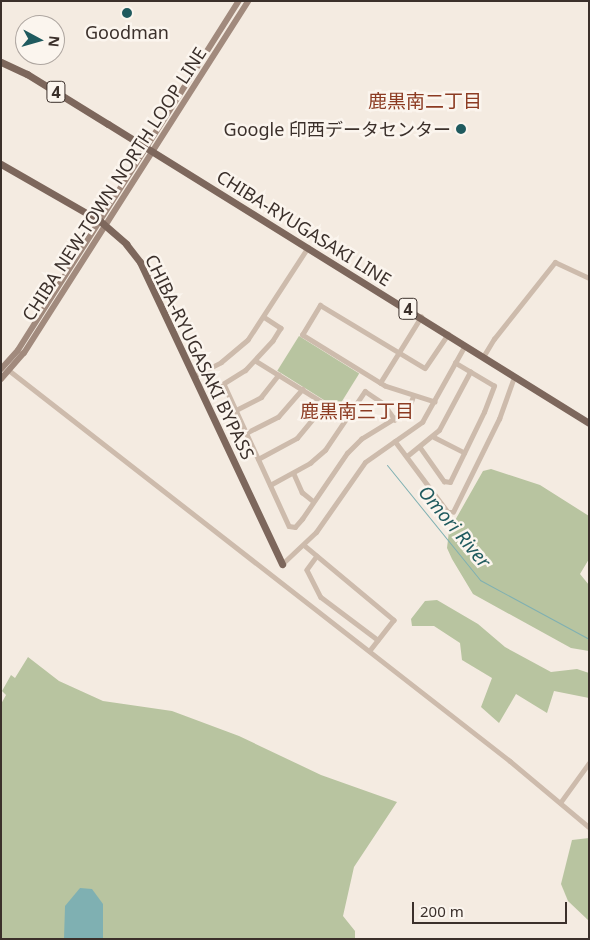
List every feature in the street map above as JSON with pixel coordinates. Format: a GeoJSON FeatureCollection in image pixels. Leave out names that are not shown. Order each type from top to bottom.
{"type":"FeatureCollection","features":[{"type":"Feature","properties":{"kind":"main road","name":"CHIBA NEW-TOWN NORTH LOOP LINE"},"geometry":{"type":"LineString","coordinates":[[150,150],[239,1]]}},
{"type":"Feature","properties":{"kind":"main road","name":"CHIBA NEW-TOWN NORTH LOOP LINE"},"geometry":{"type":"LineString","coordinates":[[1,379],[10,371],[103,223],[248,1]]}},
{"type":"Feature","properties":{"kind":"main road","name":"CHIBA-RYUGASAKI LINE"},"geometry":{"type":"LineString","coordinates":[[1,62],[27,74],[589,423]]}},
{"type":"Feature","properties":{"kind":"main road","name":"CHIBA-RYUGASAKI BYPASS"},"geometry":{"type":"LineString","coordinates":[[1,164],[103,223],[126,244],[143,268],[282,564]]}},
{"type":"Feature","properties":{"kind":"main road","name":"CHIBA NEW-TOWN NORTH LOOP LINE"},"geometry":{"type":"LineString","coordinates":[[1,369],[18,350],[103,223]]}},
{"type":"Feature","properties":{"kind":"street"},"geometry":{"type":"LineString","coordinates":[[194,376],[237,351],[264,317],[308,247]]}},
{"type":"Feature","properties":{"kind":"street"},"geometry":{"type":"LineString","coordinates":[[483,357],[494,339],[555,262],[589,278]]}},
{"type":"Feature","properties":{"kind":"street"},"geometry":{"type":"LineString","coordinates":[[435,402],[413,396],[380,383],[302,335],[320,305],[425,368],[448,334]]}},
{"type":"Feature","properties":{"kind":"street"},"geometry":{"type":"LineString","coordinates":[[264,317],[281,328],[256,361],[224,384],[289,526],[295,527],[347,453],[361,440],[408,410],[413,396]]}},
{"type":"Feature","properties":{"kind":"street"},"geometry":{"type":"LineString","coordinates":[[380,383],[421,318]]}},
{"type":"Feature","properties":{"kind":"street"},"geometry":{"type":"LineString","coordinates":[[282,564],[304,545],[359,468],[375,453],[422,422],[435,402],[465,345]]}},
{"type":"Feature","properties":{"kind":"street"},"geometry":{"type":"LineString","coordinates":[[256,361],[348,418]]}},
{"type":"Feature","properties":{"kind":"street"},"geometry":{"type":"LineString","coordinates":[[420,447],[444,481],[450,482],[494,386],[455,363]]}},
{"type":"Feature","properties":{"kind":"street"},"geometry":{"type":"LineString","coordinates":[[10,371],[370,651],[589,826]]}},
{"type":"Feature","properties":{"kind":"street"},"geometry":{"type":"LineString","coordinates":[[407,456],[434,437],[470,372]]}},
{"type":"Feature","properties":{"kind":"street"},"geometry":{"type":"LineString","coordinates":[[236,410],[261,397],[278,374]]}},
{"type":"Feature","properties":{"kind":"street"},"geometry":{"type":"LineString","coordinates":[[395,440],[448,512],[453,512],[498,420],[514,377]]}},
{"type":"Feature","properties":{"kind":"street"},"geometry":{"type":"LineString","coordinates":[[246,434],[278,417],[302,389]]}},
{"type":"Feature","properties":{"kind":"street"},"geometry":{"type":"LineString","coordinates":[[270,485],[294,474],[325,450],[365,391],[384,404],[395,420]]}},
{"type":"Feature","properties":{"kind":"street"},"geometry":{"type":"LineString","coordinates":[[258,459],[297,438],[325,404]]}},
{"type":"Feature","properties":{"kind":"street"},"geometry":{"type":"LineString","coordinates":[[434,437],[464,452]]}},
{"type":"Feature","properties":{"kind":"street"},"geometry":{"type":"LineString","coordinates":[[294,474],[302,492],[313,501]]}},
{"type":"Feature","properties":{"kind":"street"},"geometry":{"type":"LineString","coordinates":[[304,545],[394,620],[370,651]]}},
{"type":"Feature","properties":{"kind":"street"},"geometry":{"type":"LineString","coordinates":[[317,556],[307,570],[321,597],[378,640]]}},
{"type":"Feature","properties":{"kind":"street"},"geometry":{"type":"LineString","coordinates":[[560,803],[589,763]]}},
{"type":"Feature","properties":{"kind":"green space"},"geometry":{"type":"Polygon","coordinates":[[[299,336],[359,374],[337,408],[277,371],[299,336]]]}},
{"type":"Feature","properties":{"kind":"green space"},"geometry":{"type":"Polygon","coordinates":[[[491,469],[540,485],[589,516],[589,559],[580,574],[589,585],[589,651],[571,648],[473,594],[452,559],[447,548],[449,531],[483,471],[491,469]]]}},
{"type":"Feature","properties":{"kind":"green space"},"geometry":{"type":"Polygon","coordinates":[[[437,600],[478,624],[505,647],[551,672],[577,669],[589,673],[589,698],[554,691],[547,713],[516,694],[499,723],[481,707],[492,678],[462,660],[460,643],[434,626],[412,626],[411,619],[425,601],[437,600]]]}},
{"type":"Feature","properties":{"kind":"green space"},"geometry":{"type":"Polygon","coordinates":[[[28,657],[59,681],[103,701],[172,711],[239,736],[321,775],[397,802],[354,867],[343,916],[355,931],[355,939],[1,939],[1,704],[6,695],[2,691],[11,675],[15,678],[28,657]]]}},
{"type":"Feature","properties":{"kind":"green space"},"geometry":{"type":"Polygon","coordinates":[[[589,838],[589,921],[568,901],[561,884],[572,840],[589,838]]]}},
{"type":"Feature","properties":{"kind":"water"},"geometry":{"type":"Polygon","coordinates":[[[80,888],[92,889],[103,904],[103,939],[64,939],[65,906],[80,888]]]}},
{"type":"Feature","properties":{"kind":"waterway","name":"Omori River"},"geometry":{"type":"LineString","coordinates":[[387,465],[480,580],[589,639]]}},
{"type":"Feature","properties":{"kind":"place","name":"Goodman"},"geometry":{"type":"Point","coordinates":[127,13]}},
{"type":"Feature","properties":{"kind":"place","name":"Google 印西データセンター"},"geometry":{"type":"Point","coordinates":[461,129]}},
{"type":"Feature","properties":{"kind":"district","name":"鹿黒南二丁目"},"geometry":{"type":"Point","coordinates":[425,102]}},
{"type":"Feature","properties":{"kind":"district","name":"鹿黒南三丁目"},"geometry":{"type":"Point","coordinates":[357,412]}}]}
